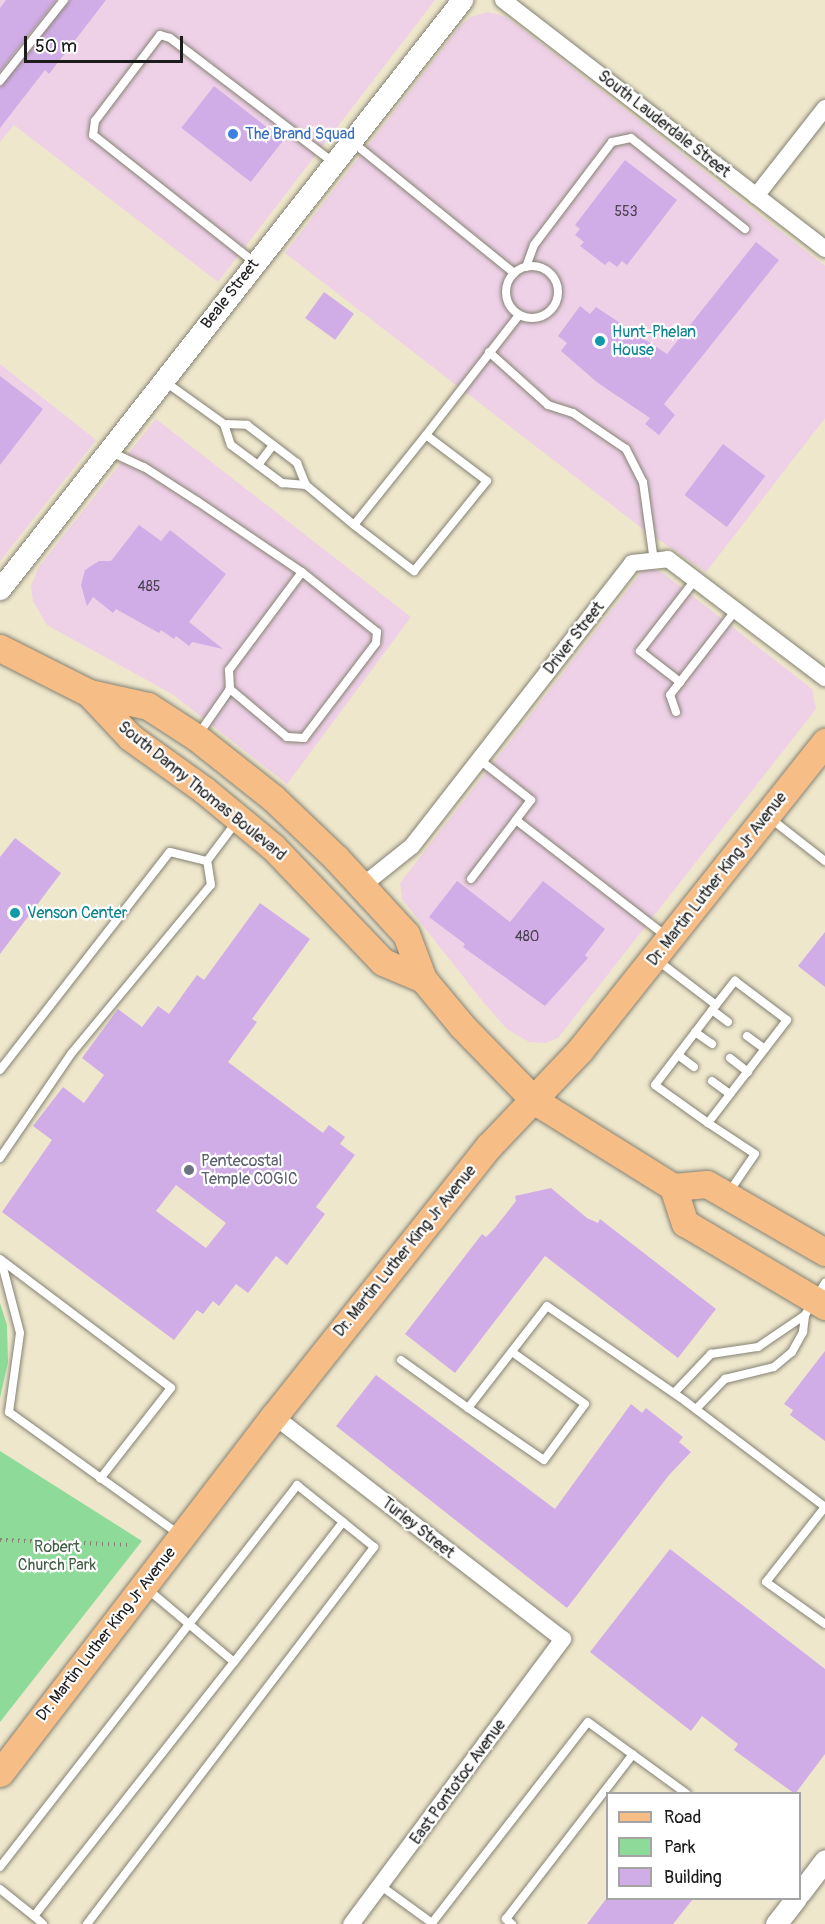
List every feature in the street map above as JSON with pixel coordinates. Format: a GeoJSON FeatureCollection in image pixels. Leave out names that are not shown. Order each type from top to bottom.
{"type":"FeatureCollection","features":[{"type":"Feature","properties":{"kind":"main road","name":"South Danny Thomas Boulevard"},"geometry":{"type":"LineString","coordinates":[[0,648],[89,693],[148,706],[196,737],[273,798],[362,886],[406,934],[423,979],[462,1026],[535,1101],[673,1187]]}},
{"type":"Feature","properties":{"kind":"main road","name":"South Danny Thomas Boulevard"},"geometry":{"type":"LineString","coordinates":[[89,693],[130,737],[240,818],[305,877],[383,962],[423,979]]}},
{"type":"Feature","properties":{"kind":"main road","name":"Dr. Martin Luther King Jr Avenue"},"geometry":{"type":"LineString","coordinates":[[0,1773],[274,1416],[489,1146],[535,1101],[662,948],[825,742]]}},
{"type":"Feature","properties":{"kind":"main road"},"geometry":{"type":"LineString","coordinates":[[817,1301],[684,1223],[673,1187],[707,1184],[825,1252]]}},
{"type":"Feature","properties":{"kind":"street","name":"Beale Street"},"geometry":{"type":"LineString","coordinates":[[0,589],[462,0]]}},
{"type":"Feature","properties":{"kind":"street","name":"South Lauderdale Street"},"geometry":{"type":"LineString","coordinates":[[503,0],[825,249]]}},
{"type":"Feature","properties":{"kind":"street"},"geometry":{"type":"LineString","coordinates":[[756,196],[825,108]]}},
{"type":"Feature","properties":{"kind":"street"},"geometry":{"type":"LineString","coordinates":[[654,561],[668,559],[825,678]]}},
{"type":"Feature","properties":{"kind":"street","name":"Driver Street"},"geometry":{"type":"LineString","coordinates":[[362,886],[412,846],[632,563],[654,561]]}},
{"type":"Feature","properties":{"kind":"street","name":"Turley Street"},"geometry":{"type":"LineString","coordinates":[[274,1416],[563,1639]]}},
{"type":"Feature","properties":{"kind":"street","name":"East Pontotoc Avenue"},"geometry":{"type":"LineString","coordinates":[[351,1924],[563,1639]]}},
{"type":"Feature","properties":{"kind":"street"},"geometry":{"type":"LineString","coordinates":[[801,1888],[825,1860]]}},
{"type":"Feature","properties":{"kind":"street"},"geometry":{"type":"LineString","coordinates":[[776,1924],[793,1900]]}},
{"type":"Feature","properties":{"kind":"lane"},"geometry":{"type":"LineString","coordinates":[[0,81],[64,0]]}},
{"type":"Feature","properties":{"kind":"lane"},"geometry":{"type":"LineString","coordinates":[[254,263],[93,135],[95,121],[160,35],[170,38],[333,163]]}},
{"type":"Feature","properties":{"kind":"lane"},"geometry":{"type":"LineString","coordinates":[[526,267],[534,245],[612,142],[631,138],[745,229]]}},
{"type":"Feature","properties":{"kind":"lane"},"geometry":{"type":"LineString","coordinates":[[351,141],[514,273]]}},
{"type":"Feature","properties":{"kind":"lane"},"geometry":{"type":"LineString","coordinates":[[537,266],[552,274],[558,298],[542,317],[519,315],[507,298],[506,289],[514,273],[526,267],[537,266]]}},
{"type":"Feature","properties":{"kind":"lane"},"geometry":{"type":"LineString","coordinates":[[354,525],[519,315]]}},
{"type":"Feature","properties":{"kind":"lane"},"geometry":{"type":"LineString","coordinates":[[489,351],[548,405],[573,413],[626,449],[643,482],[654,561]]}},
{"type":"Feature","properties":{"kind":"lane"},"geometry":{"type":"LineString","coordinates":[[163,380],[224,424],[247,425],[297,463],[306,485],[414,570],[487,481],[426,435]]}},
{"type":"Feature","properties":{"kind":"lane"},"geometry":{"type":"LineString","coordinates":[[224,424],[231,445],[282,483],[306,485]]}},
{"type":"Feature","properties":{"kind":"lane"},"geometry":{"type":"LineString","coordinates":[[258,465],[273,445]]}},
{"type":"Feature","properties":{"kind":"lane"},"geometry":{"type":"LineString","coordinates":[[109,451],[144,467],[302,572],[377,632],[376,643],[304,738],[287,737],[230,689]]}},
{"type":"Feature","properties":{"kind":"lane"},"geometry":{"type":"LineString","coordinates":[[196,737],[230,689],[229,670],[302,572]]}},
{"type":"Feature","properties":{"kind":"lane"},"geometry":{"type":"LineString","coordinates":[[680,682],[640,651],[695,580]]}},
{"type":"Feature","properties":{"kind":"lane"},"geometry":{"type":"LineString","coordinates":[[676,712],[670,695],[735,611]]}},
{"type":"Feature","properties":{"kind":"lane"},"geometry":{"type":"LineString","coordinates":[[471,879],[531,800],[480,760]]}},
{"type":"Feature","properties":{"kind":"lane"},"geometry":{"type":"LineString","coordinates":[[767,816],[825,861]]}},
{"type":"Feature","properties":{"kind":"lane"},"geometry":{"type":"LineString","coordinates":[[0,1158],[71,1054],[211,885],[207,861],[240,818]]}},
{"type":"Feature","properties":{"kind":"lane"},"geometry":{"type":"LineString","coordinates":[[516,820],[662,948],[728,1022]]}},
{"type":"Feature","properties":{"kind":"lane"},"geometry":{"type":"LineString","coordinates":[[0,1070],[170,852],[207,861]]}},
{"type":"Feature","properties":{"kind":"lane"},"geometry":{"type":"LineString","coordinates":[[708,1123],[788,1020],[735,981],[655,1085],[708,1123],[755,1154],[727,1195]]}},
{"type":"Feature","properties":{"kind":"lane"},"geometry":{"type":"LineString","coordinates":[[695,1032],[711,1044]]}},
{"type":"Feature","properties":{"kind":"lane"},"geometry":{"type":"LineString","coordinates":[[747,1036],[765,1049]]}},
{"type":"Feature","properties":{"kind":"lane"},"geometry":{"type":"LineString","coordinates":[[678,1055],[694,1067]]}},
{"type":"Feature","properties":{"kind":"lane"},"geometry":{"type":"LineString","coordinates":[[730,1058],[748,1072]]}},
{"type":"Feature","properties":{"kind":"lane"},"geometry":{"type":"LineString","coordinates":[[712,1081],[730,1094]]}},
{"type":"Feature","properties":{"kind":"lane"},"geometry":{"type":"LineString","coordinates":[[1,1260],[171,1388],[100,1479]]}},
{"type":"Feature","properties":{"kind":"lane"},"geometry":{"type":"LineString","coordinates":[[1,1260],[20,1333],[9,1412],[181,1536]]}},
{"type":"Feature","properties":{"kind":"lane"},"geometry":{"type":"LineString","coordinates":[[674,1393],[711,1354],[758,1347],[817,1301]]}},
{"type":"Feature","properties":{"kind":"lane"},"geometry":{"type":"LineString","coordinates":[[696,1409],[725,1379],[774,1367],[792,1352],[817,1301]]}},
{"type":"Feature","properties":{"kind":"lane"},"geometry":{"type":"LineString","coordinates":[[468,1408],[548,1306],[674,1393],[825,1507],[765,1582],[825,1624]]}},
{"type":"Feature","properties":{"kind":"lane"},"geometry":{"type":"LineString","coordinates":[[401,1360],[544,1460],[585,1404],[512,1352]]}},
{"type":"Feature","properties":{"kind":"lane"},"geometry":{"type":"LineString","coordinates":[[0,1867],[190,1628],[297,1485],[374,1547],[87,1924]]}},
{"type":"Feature","properties":{"kind":"lane"},"geometry":{"type":"LineString","coordinates":[[34,1916],[343,1522]]}},
{"type":"Feature","properties":{"kind":"lane"},"geometry":{"type":"LineString","coordinates":[[143,1586],[190,1628],[234,1662]]}},
{"type":"Feature","properties":{"kind":"lane"},"geometry":{"type":"LineString","coordinates":[[381,1886],[432,1923],[588,1722],[684,1792]]}},
{"type":"Feature","properties":{"kind":"lane"},"geometry":{"type":"LineString","coordinates":[[509,1922],[633,1754]]}},
{"type":"Feature","properties":{"kind":"lane"},"geometry":{"type":"LineString","coordinates":[[0,1889],[43,1924]]}},
{"type":"Feature","properties":{"kind":"path"},"geometry":{"type":"LineString","coordinates":[[0,1540],[132,1545]]}},
{"type":"Feature","properties":{"kind":"shaded area"},"geometry":{"type":"Polygon","coordinates":[[[0,0],[435,0],[218,282],[14,125],[0,142],[0,0]]]}},
{"type":"Feature","properties":{"kind":"shaded area"},"geometry":{"type":"Polygon","coordinates":[[[488,12],[504,16],[520,27],[825,266],[825,418],[706,572],[643,529],[285,253],[460,26],[471,17],[488,12]]]}},
{"type":"Feature","properties":{"kind":"shaded area"},"geometry":{"type":"Polygon","coordinates":[[[0,364],[96,440],[0,561],[0,364]]]}},
{"type":"Feature","properties":{"kind":"shaded area"},"geometry":{"type":"Polygon","coordinates":[[[156,419],[411,617],[287,784],[172,694],[47,625],[33,601],[31,586],[38,568],[156,419]]]}},
{"type":"Feature","properties":{"kind":"shaded area"},"geometry":{"type":"Polygon","coordinates":[[[652,569],[663,573],[812,689],[816,709],[558,1038],[546,1043],[529,1042],[507,1029],[484,1003],[402,899],[400,883],[642,571],[652,569]]]}},
{"type":"Feature","properties":{"kind":"green space"},"geometry":{"type":"Polygon","coordinates":[[[0,1303],[7,1325],[8,1362],[0,1398],[0,1303]]]}},
{"type":"Feature","properties":{"kind":"green space","name":"Robert Church Park"},"geometry":{"type":"Polygon","coordinates":[[[0,1451],[142,1541],[0,1722],[0,1451]]]}},
{"type":"Feature","properties":{"kind":"building"},"geometry":{"type":"Polygon","coordinates":[[[6,0],[56,0],[0,71],[0,8],[6,0]]]}},
{"type":"Feature","properties":{"kind":"building"},"geometry":{"type":"Polygon","coordinates":[[[70,0],[106,0],[49,74],[45,70],[0,128],[0,87],[70,0]]]}},
{"type":"Feature","properties":{"kind":"building","name":"The Brand Squad"},"geometry":{"type":"Polygon","coordinates":[[[214,86],[283,140],[251,182],[181,128],[214,86]]]}},
{"type":"Feature","properties":{"kind":"building"},"geometry":{"type":"Polygon","coordinates":[[[625,160],[677,200],[627,265],[622,261],[617,267],[609,261],[605,265],[580,246],[584,242],[575,235],[580,229],[575,225],[625,160]]]}},
{"type":"Feature","properties":{"kind":"building","name":"Hunt-Phelan House"},"geometry":{"type":"Polygon","coordinates":[[[756,242],[779,260],[664,404],[675,415],[659,435],[645,424],[650,418],[598,383],[561,351],[567,343],[558,336],[580,306],[590,314],[596,307],[667,354],[756,242]]]}},
{"type":"Feature","properties":{"kind":"building"},"geometry":{"type":"Polygon","coordinates":[[[324,292],[354,314],[335,340],[305,318],[324,292]]]}},
{"type":"Feature","properties":{"kind":"building"},"geometry":{"type":"Polygon","coordinates":[[[0,376],[43,409],[0,465],[0,376]]]}},
{"type":"Feature","properties":{"kind":"building"},"geometry":{"type":"Polygon","coordinates":[[[723,444],[765,476],[727,527],[684,495],[723,444]]]}},
{"type":"Feature","properties":{"kind":"building"},"geometry":{"type":"Polygon","coordinates":[[[139,525],[161,541],[170,530],[226,574],[189,622],[223,649],[192,642],[189,646],[176,636],[174,639],[161,630],[159,633],[116,609],[113,613],[93,597],[87,606],[81,585],[85,570],[99,561],[111,561],[139,525]]]}},
{"type":"Feature","properties":{"kind":"building","name":"Venson Center"},"geometry":{"type":"Polygon","coordinates":[[[15,838],[61,873],[0,954],[0,857],[15,838]]]}},
{"type":"Feature","properties":{"kind":"building"},"geometry":{"type":"Polygon","coordinates":[[[457,881],[510,922],[543,881],[605,929],[585,955],[588,958],[545,1006],[463,947],[465,944],[429,917],[457,881]]]}},
{"type":"Feature","properties":{"kind":"building","name":"Pentecostal Temple COGIC"},"geometry":{"type":"Polygon","coordinates":[[[260,903],[310,939],[252,1019],[257,1022],[228,1062],[323,1133],[329,1125],[345,1137],[340,1144],[355,1155],[316,1207],[325,1214],[287,1265],[276,1256],[248,1293],[236,1284],[219,1306],[213,1301],[203,1314],[197,1310],[174,1340],[2,1212],[52,1140],[33,1126],[63,1087],[84,1103],[104,1075],[82,1058],[118,1009],[142,1027],[158,1006],[169,1014],[197,975],[204,980],[260,903]],[[176,1185],[156,1211],[206,1248],[226,1223],[176,1185]]]}},
{"type":"Feature","properties":{"kind":"building"},"geometry":{"type":"Polygon","coordinates":[[[825,932],[825,987],[798,966],[825,932]]]}},
{"type":"Feature","properties":{"kind":"building"},"geometry":{"type":"Polygon","coordinates":[[[551,1188],[587,1218],[598,1223],[600,1219],[716,1309],[678,1358],[545,1256],[455,1373],[405,1334],[482,1234],[486,1237],[494,1229],[516,1201],[515,1196],[551,1188]]]}},
{"type":"Feature","properties":{"kind":"building"},"geometry":{"type":"Polygon","coordinates":[[[825,1351],[825,1441],[790,1415],[793,1410],[784,1404],[825,1351]]]}},
{"type":"Feature","properties":{"kind":"building"},"geometry":{"type":"Polygon","coordinates":[[[376,1375],[555,1509],[631,1404],[642,1413],[646,1408],[683,1437],[679,1442],[691,1452],[669,1475],[567,1608],[336,1426],[376,1375]]]}},
{"type":"Feature","properties":{"kind":"building"},"geometry":{"type":"Polygon","coordinates":[[[670,1549],[825,1669],[825,1754],[796,1792],[792,1792],[734,1750],[738,1744],[702,1716],[691,1731],[590,1652],[670,1549]]]}},
{"type":"Feature","properties":{"kind":"building"},"geometry":{"type":"Polygon","coordinates":[[[606,1899],[692,1900],[673,1924],[587,1924],[606,1899]]]}},
{"type":"Feature","properties":{"kind":"place","name":"The Brand Squad"},"geometry":{"type":"Point","coordinates":[233,134]}},
{"type":"Feature","properties":{"kind":"place","name":"Hunt-Phelan House"},"geometry":{"type":"Point","coordinates":[600,341]}},
{"type":"Feature","properties":{"kind":"place","name":"Venson Center"},"geometry":{"type":"Point","coordinates":[15,913]}},
{"type":"Feature","properties":{"kind":"place","name":"Pentecostal Temple COGIC"},"geometry":{"type":"Point","coordinates":[189,1170]}}]}
